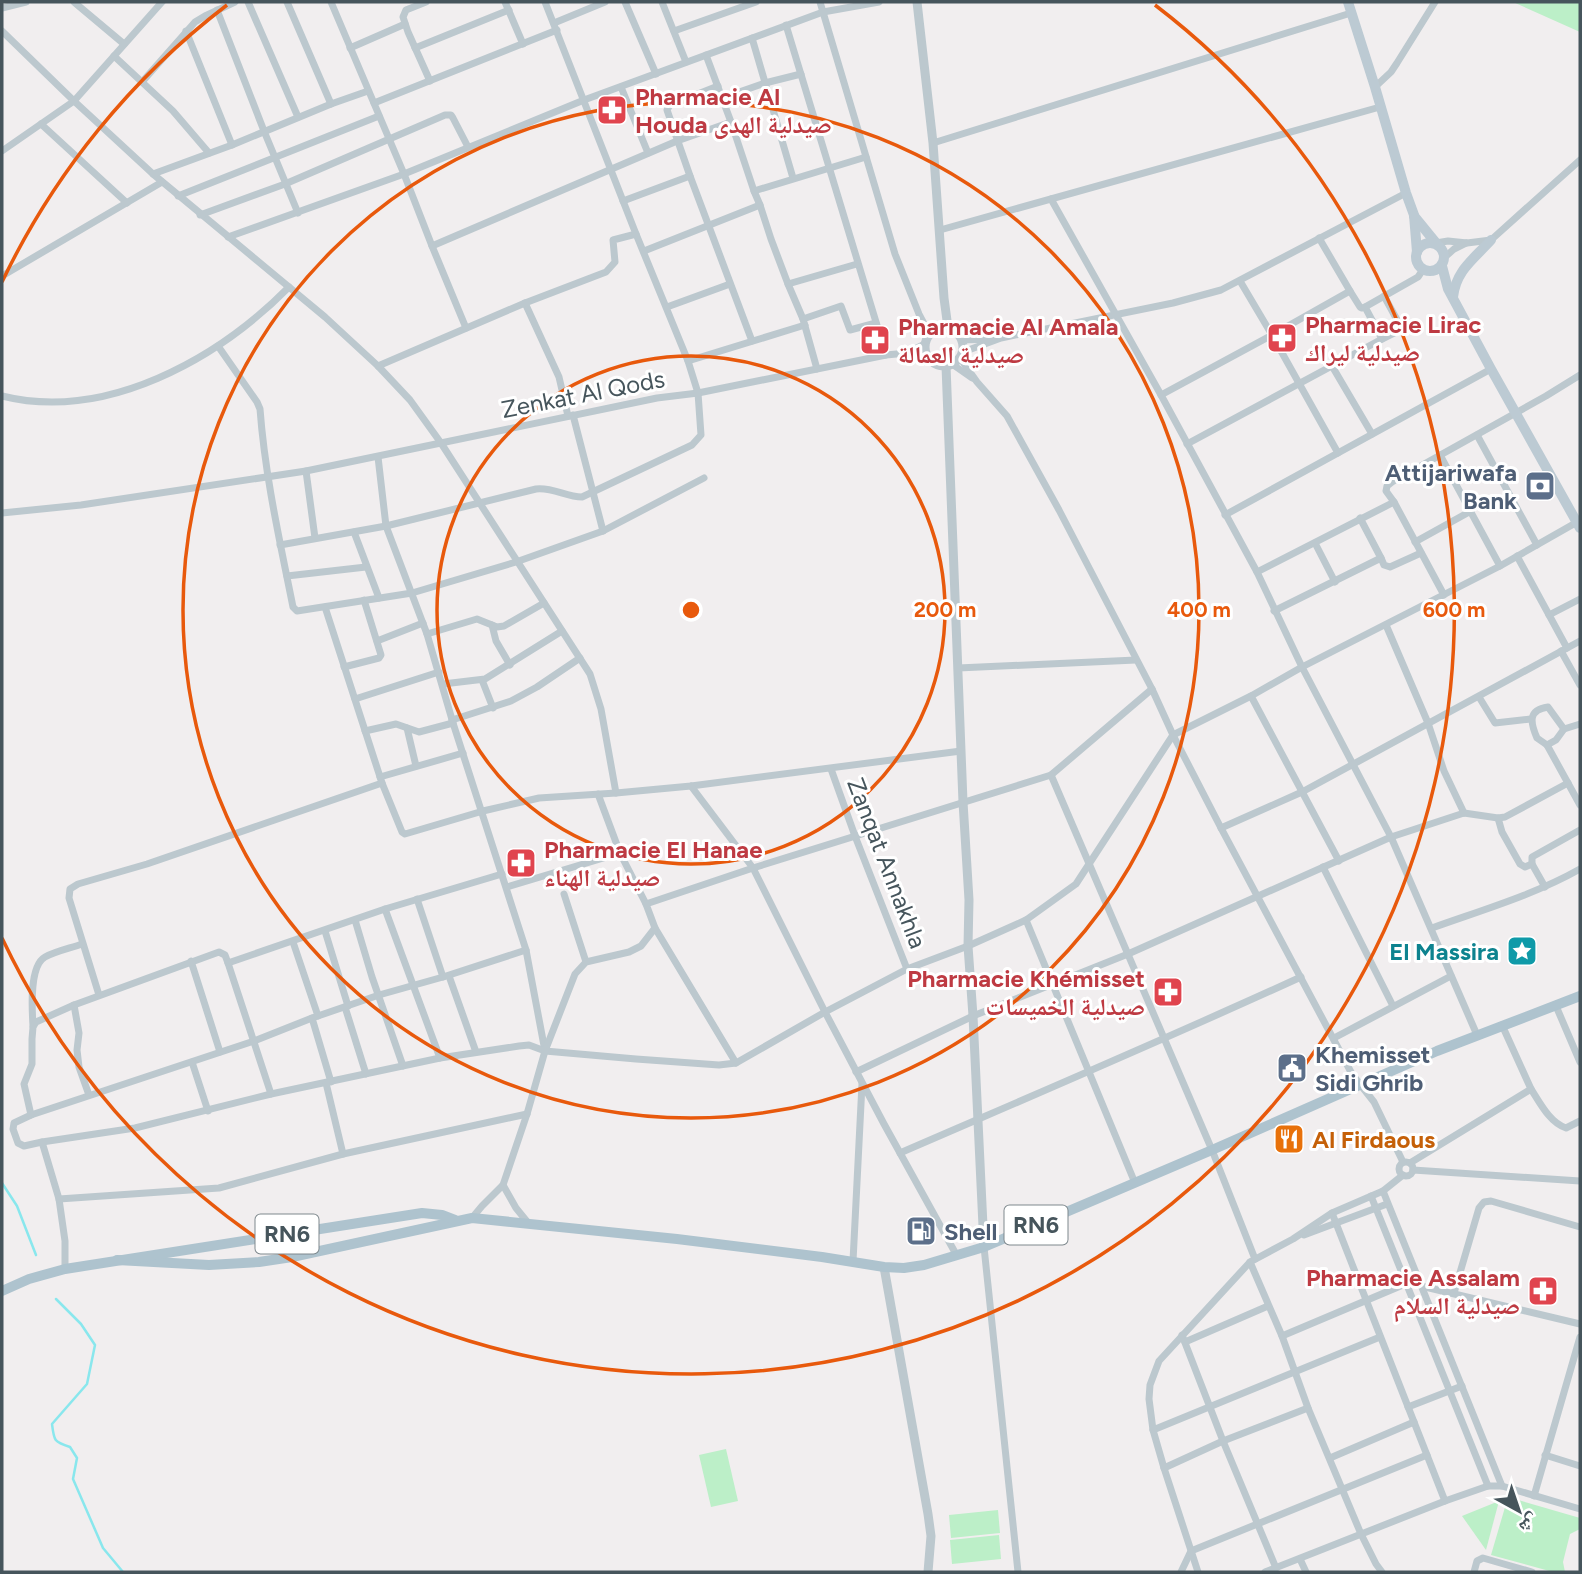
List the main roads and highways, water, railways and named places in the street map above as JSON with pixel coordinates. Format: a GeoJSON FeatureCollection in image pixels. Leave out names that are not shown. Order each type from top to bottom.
{"type":"FeatureCollection","features":[{"type":"Feature","properties":{"kind":"main road"},"geometry":{"type":"LineString","coordinates":[[1350,7],[1414,215],[1416,260],[1450,293]]}},
{"type":"Feature","properties":{"kind":"main road"},"geometry":{"type":"LineString","coordinates":[[1414,215],[1443,249],[1450,293],[1579,524]]}},
{"type":"Feature","properties":{"kind":"main road"},"geometry":{"type":"LineString","coordinates":[[1450,293],[1458,276],[1491,240]]}},
{"type":"Feature","properties":{"kind":"main road"},"geometry":{"type":"LineString","coordinates":[[1417,251],[1427,243],[1436,243]]}},
{"type":"Feature","properties":{"kind":"main road"},"geometry":{"type":"LineString","coordinates":[[1423,269],[1434,271],[1443,262]]}},
{"type":"Feature","properties":{"kind":"main road","name":"RN6"},"geometry":{"type":"LineString","coordinates":[[117,1259],[209,1265],[259,1262],[472,1218],[651,1236],[884,1267],[924,1265],[984,1247],[1359,1084],[1580,996]]}},
{"type":"Feature","properties":{"kind":"main road","name":"RN6"},"geometry":{"type":"LineString","coordinates":[[4,1286],[65,1269],[117,1259],[422,1213],[442,1215],[456,1221]]}},
{"type":"Feature","properties":{"kind":"waterway"},"geometry":{"type":"LineString","coordinates":[[2,1183],[17,1206],[36,1255]]}},
{"type":"Feature","properties":{"kind":"waterway"},"geometry":{"type":"LineString","coordinates":[[56,1299],[81,1324],[95,1345],[87,1384],[52,1424],[53,1434],[58,1442],[70,1447],[77,1458],[73,1479],[103,1548],[123,1572]]}},
{"type":"Feature","properties":{"kind":"place","name":"Pharmacie Al Houda صيدلية الهدى"},"geometry":{"type":"Point","coordinates":[612,110]}},
{"type":"Feature","properties":{"kind":"place","name":"Pharmacie Lirac صيدلية ليراك"},"geometry":{"type":"Point","coordinates":[1282,338]}},
{"type":"Feature","properties":{"kind":"place","name":"Pharmacie Al Amala صيدلية العمالة"},"geometry":{"type":"Point","coordinates":[875,340]}},
{"type":"Feature","properties":{"kind":"place","name":"Attijariwafa Bank"},"geometry":{"type":"Point","coordinates":[1540,486]}},
{"type":"Feature","properties":{"kind":"place","name":"Pharmacie El Hanae صيدلية الهناء"},"geometry":{"type":"Point","coordinates":[521,863]}},
{"type":"Feature","properties":{"kind":"place","name":"El Massira"},"geometry":{"type":"Point","coordinates":[1522,951]}},
{"type":"Feature","properties":{"kind":"place","name":"Pharmacie Khémisset صيدلية الخميسات"},"geometry":{"type":"Point","coordinates":[1168,992]}},
{"type":"Feature","properties":{"kind":"place","name":"Khemisset Sidi Ghrib"},"geometry":{"type":"Point","coordinates":[1292,1068]}},
{"type":"Feature","properties":{"kind":"place","name":"Al Firdaous"},"geometry":{"type":"Point","coordinates":[1289,1139]}},
{"type":"Feature","properties":{"kind":"place","name":"Shell"},"geometry":{"type":"Point","coordinates":[921,1231]}},
{"type":"Feature","properties":{"kind":"place","name":"Pharmacie Assalam صيدلية السلام"},"geometry":{"type":"Point","coordinates":[1543,1291]}}]}
